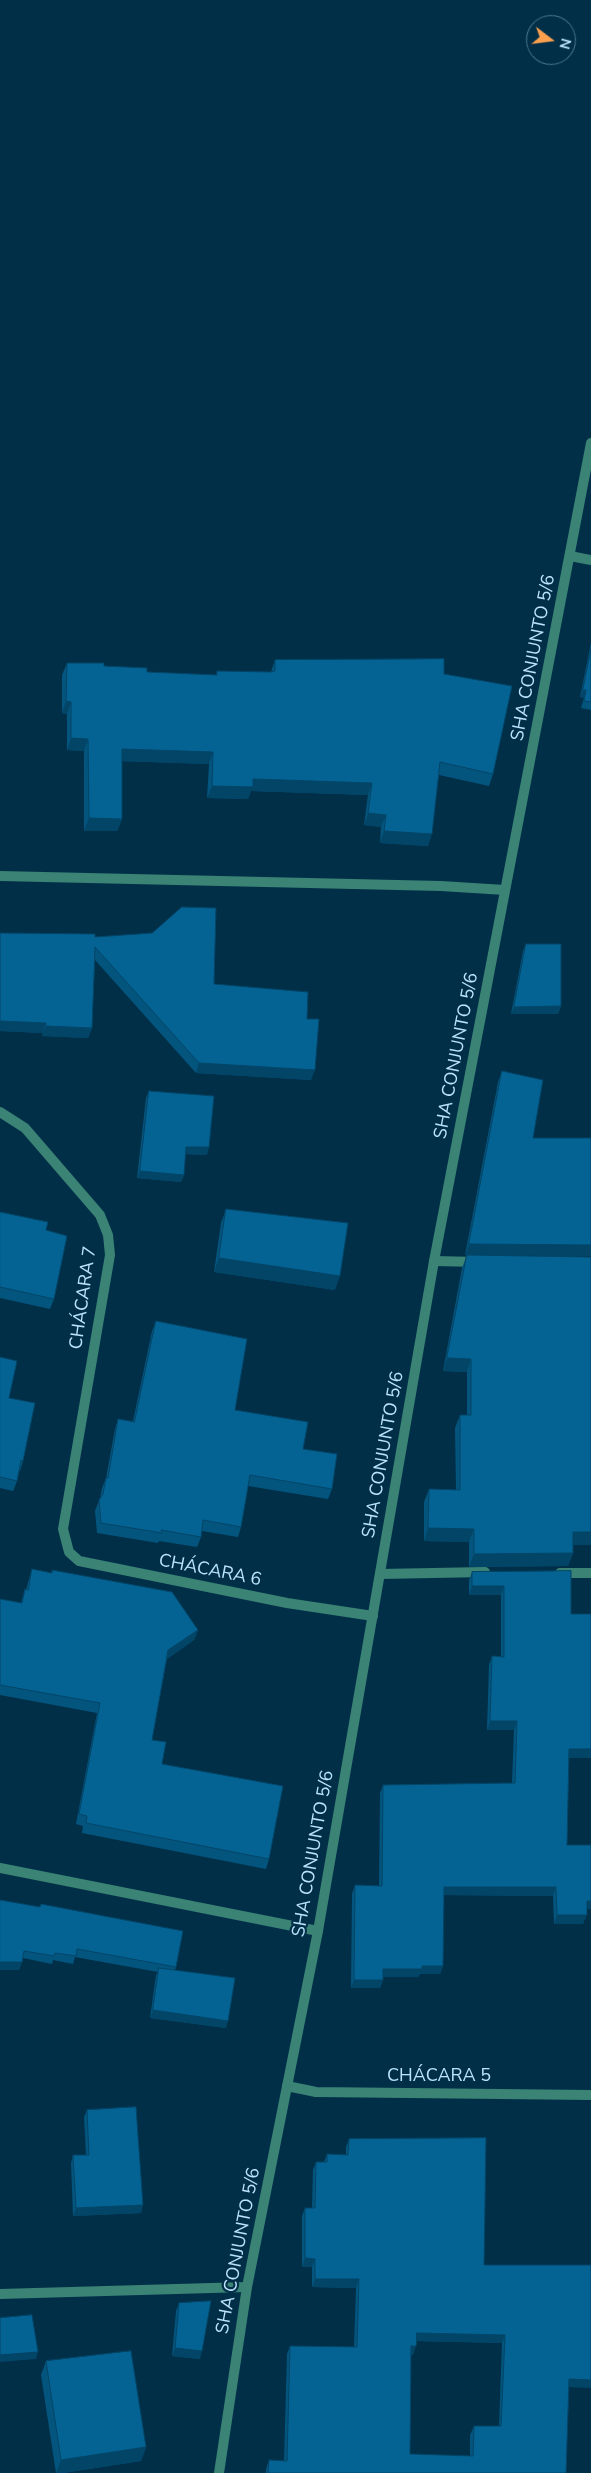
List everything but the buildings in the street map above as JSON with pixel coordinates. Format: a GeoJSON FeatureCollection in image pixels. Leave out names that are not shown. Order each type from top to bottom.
{"type":"FeatureCollection","features":[{"type":"Feature","properties":{"kind":"street","name":"SHA CONJUNTO 5/6"},"geometry":{"type":"LineString","coordinates":[[218,2473],[247,2287],[318,1931],[434,1261],[591,443]]}},
{"type":"Feature","properties":{"kind":"street"},"geometry":{"type":"LineString","coordinates":[[570,556],[591,560]]}},
{"type":"Feature","properties":{"kind":"street"},"geometry":{"type":"LineString","coordinates":[[0,876],[441,886],[505,890]]}},
{"type":"Feature","properties":{"kind":"street","name":"CHÁCARA 7"},"geometry":{"type":"LineString","coordinates":[[0,1112],[25,1128],[100,1215],[108,1235],[110,1255],[63,1529]]}},
{"type":"Feature","properties":{"kind":"street"},"geometry":{"type":"LineString","coordinates":[[434,1261],[493,1262]]}},
{"type":"Feature","properties":{"kind":"street","name":"CHÁCARA 6"},"geometry":{"type":"LineString","coordinates":[[63,1529],[69,1552],[79,1561],[287,1604],[373,1616]]}},
{"type":"Feature","properties":{"kind":"street"},"geometry":{"type":"LineString","coordinates":[[380,1574],[496,1572]]}},
{"type":"Feature","properties":{"kind":"street"},"geometry":{"type":"LineString","coordinates":[[553,1573],[591,1573]]}},
{"type":"Feature","properties":{"kind":"street"},"geometry":{"type":"LineString","coordinates":[[0,1868],[318,1931]]}},
{"type":"Feature","properties":{"kind":"street","name":"CHÁCARA 5"},"geometry":{"type":"LineString","coordinates":[[287,2086],[316,2092],[591,2094]]}},
{"type":"Feature","properties":{"kind":"street"},"geometry":{"type":"LineString","coordinates":[[0,2294],[247,2287]]}}]}
